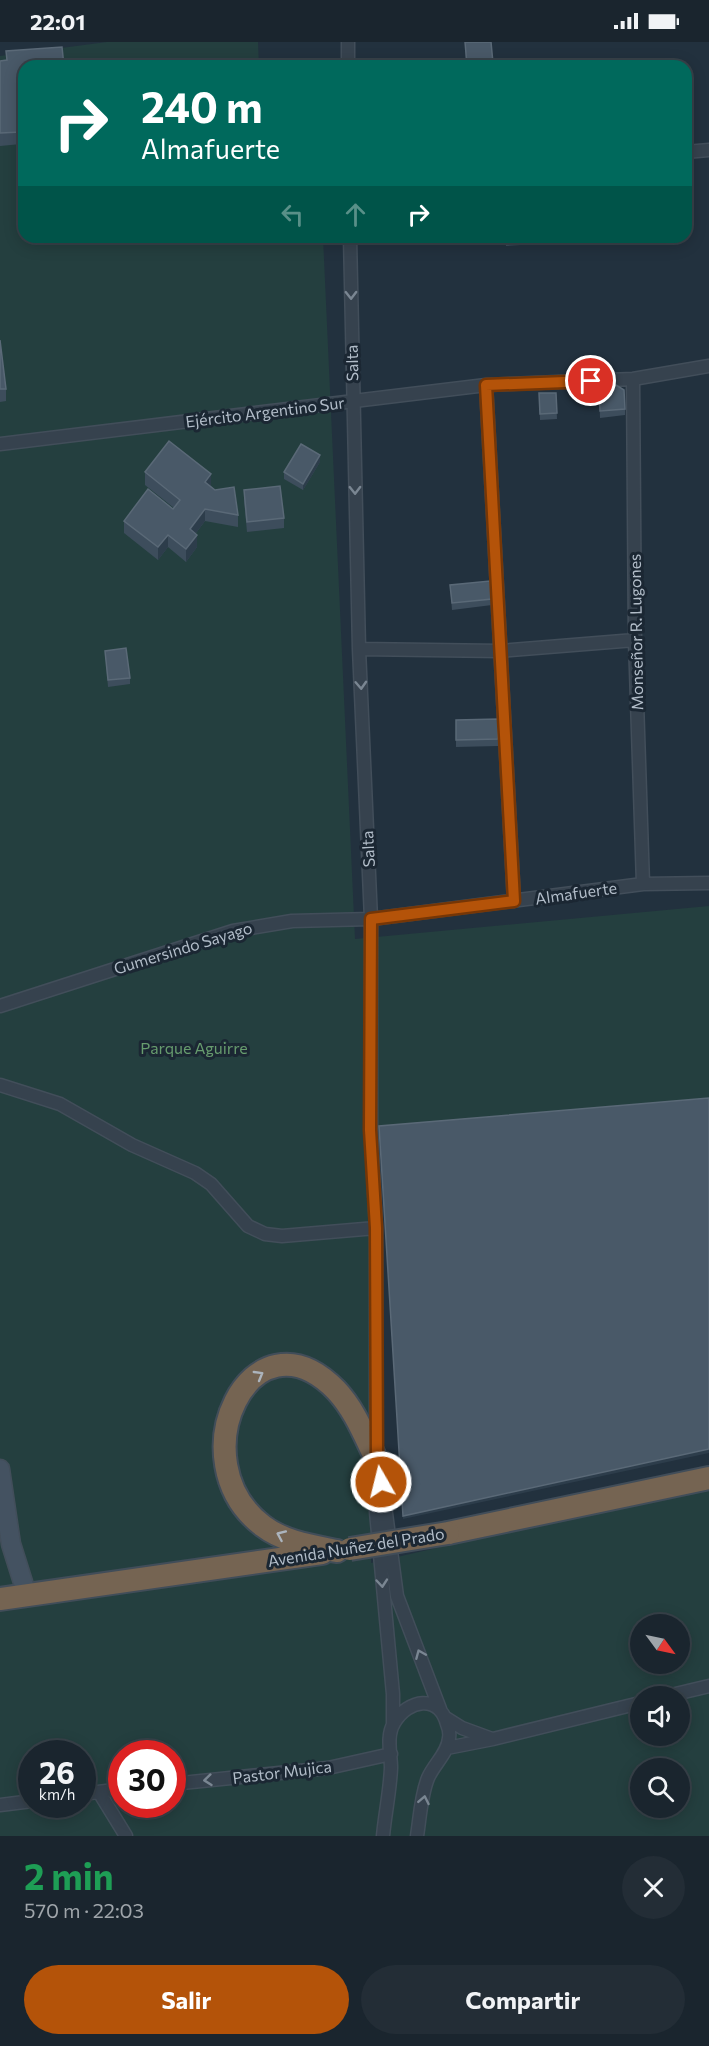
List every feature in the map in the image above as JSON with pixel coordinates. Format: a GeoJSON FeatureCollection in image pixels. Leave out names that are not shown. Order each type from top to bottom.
{"type":"FeatureCollection","features":[{"type":"Feature","properties":{"kind":"highway"},"geometry":{"type":"LineString","coordinates":[[344,1550],[298,1542],[278,1535],[263,1526],[238,1496],[228,1474],[225,1451],[228,1418],[234,1401],[244,1385],[257,1374],[288,1366],[307,1369],[329,1384],[349,1407],[377,1461]]}},
{"type":"Feature","properties":{"kind":"highway","name":"Avenida Nuñez del Prado"},"geometry":{"type":"LineString","coordinates":[[0,1599],[448,1533],[709,1478]]}},
{"type":"Feature","properties":{"kind":"main road"},"geometry":{"type":"LineString","coordinates":[[0,1469],[11,1544],[27,1595]]}},
{"type":"Feature","properties":{"kind":"street"},"geometry":{"type":"LineString","coordinates":[[348,42],[348,60]]}},
{"type":"Feature","properties":{"kind":"street"},"geometry":{"type":"LineString","coordinates":[[692,151],[709,150]]}},
{"type":"Feature","properties":{"kind":"street","name":"Salta"},"geometry":{"type":"LineString","coordinates":[[350,243],[359,649],[371,919],[370,1130],[376,1228],[377,1461]]}},
{"type":"Feature","properties":{"kind":"street","name":"Ejército Argentino Sur"},"geometry":{"type":"LineString","coordinates":[[0,444],[486,385],[633,379],[709,366]]}},
{"type":"Feature","properties":{"kind":"street","name":"Monseñor R. Lugones"},"geometry":{"type":"LineString","coordinates":[[633,379],[635,640],[643,884]]}},
{"type":"Feature","properties":{"kind":"street"},"geometry":{"type":"LineString","coordinates":[[486,385],[514,901]]}},
{"type":"Feature","properties":{"kind":"street"},"geometry":{"type":"LineString","coordinates":[[359,649],[500,651],[635,640]]}},
{"type":"Feature","properties":{"kind":"street","name":"Almafuerte"},"geometry":{"type":"LineString","coordinates":[[371,919],[643,884],[709,883]]}},
{"type":"Feature","properties":{"kind":"street","name":"Gumersindo Sayago"},"geometry":{"type":"LineString","coordinates":[[0,1006],[233,931],[292,921],[371,919]]}},
{"type":"Feature","properties":{"kind":"street"},"geometry":{"type":"LineString","coordinates":[[0,1085],[60,1104],[150,1154],[195,1173],[211,1184],[248,1226],[265,1234],[282,1236],[376,1228]]}},
{"type":"Feature","properties":{"kind":"street"},"geometry":{"type":"LineString","coordinates":[[377,1461],[386,1502],[397,1596],[449,1732],[447,1748],[427,1779],[417,1836]]}},
{"type":"Feature","properties":{"kind":"street"},"geometry":{"type":"LineString","coordinates":[[377,1461],[376,1512],[393,1694],[393,1723],[389,1737],[391,1769],[383,1836]]}},
{"type":"Feature","properties":{"kind":"street"},"geometry":{"type":"LineString","coordinates":[[690,1691],[709,1686]]}},
{"type":"Feature","properties":{"kind":"street"},"geometry":{"type":"LineString","coordinates":[[393,1723],[407,1709],[418,1703],[427,1703],[462,1728],[493,1739]]}},
{"type":"Feature","properties":{"kind":"street"},"geometry":{"type":"LineString","coordinates":[[447,1748],[630,1705]]}},
{"type":"Feature","properties":{"kind":"street","name":"Pastor Mujica"},"geometry":{"type":"LineString","coordinates":[[186,1783],[328,1768],[391,1754]]}},
{"type":"Feature","properties":{"kind":"street"},"geometry":{"type":"LineString","coordinates":[[96,1792],[108,1790]]}},
{"type":"Feature","properties":{"kind":"street"},"geometry":{"type":"LineString","coordinates":[[99,1791],[126,1836]]}},
{"type":"Feature","properties":{"kind":"street"},"geometry":{"type":"LineString","coordinates":[[0,1805],[18,1803]]}},
{"type":"Feature","properties":{"kind":"green space","name":"Parque Aguirre"},"geometry":{"type":"Polygon","coordinates":[[[107,42],[258,42],[259,60],[18,60],[18,243],[323,243],[355,939],[709,906],[709,1101],[371,1130],[371,1563],[709,1485],[709,1836],[0,1836],[0,56],[107,42]]]}},
{"type":"Feature","properties":{"kind":"building"},"geometry":{"type":"Polygon","coordinates":[[[465,42],[491,42],[493,60],[467,60],[465,42]]]}},
{"type":"Feature","properties":{"kind":"building"},"geometry":{"type":"Polygon","coordinates":[[[62,47],[63,60],[18,60],[18,132],[0,133],[0,61],[7,60],[6,51],[62,47]]]}},
{"type":"Feature","properties":{"kind":"building"},"geometry":{"type":"Polygon","coordinates":[[[0,340],[6,389],[0,389],[0,340]]]}},
{"type":"Feature","properties":{"kind":"building"},"geometry":{"type":"Polygon","coordinates":[[[616,385],[624,390],[625,409],[600,411],[599,387],[616,385]]]}},
{"type":"Feature","properties":{"kind":"building"},"geometry":{"type":"Polygon","coordinates":[[[539,393],[556,393],[557,413],[540,414],[539,393]]]}},
{"type":"Feature","properties":{"kind":"building"},"geometry":{"type":"Polygon","coordinates":[[[169,441],[211,474],[205,482],[215,490],[234,487],[238,515],[205,509],[190,529],[197,535],[186,549],[168,535],[158,547],[124,521],[148,489],[173,509],[180,500],[145,472],[169,441]]]}},
{"type":"Feature","properties":{"kind":"building"},"geometry":{"type":"Polygon","coordinates":[[[301,444],[320,455],[303,484],[284,472],[301,444]]]}},
{"type":"Feature","properties":{"kind":"building"},"geometry":{"type":"Polygon","coordinates":[[[280,486],[284,518],[247,522],[244,490],[280,486]]]}},
{"type":"Feature","properties":{"kind":"building"},"geometry":{"type":"Polygon","coordinates":[[[490,581],[492,599],[452,603],[450,585],[490,581]]]}},
{"type":"Feature","properties":{"kind":"building"},"geometry":{"type":"Polygon","coordinates":[[[126,648],[130,678],[108,680],[105,651],[126,648]]]}},
{"type":"Feature","properties":{"kind":"building"},"geometry":{"type":"Polygon","coordinates":[[[498,719],[498,739],[456,740],[456,720],[498,719]]]}},
{"type":"Feature","properties":{"kind":"building"},"geometry":{"type":"Polygon","coordinates":[[[709,1098],[709,1449],[403,1516],[379,1126],[709,1098]]]}},
{"type":"Feature","properties":{"kind":"route"},"geometry":{"type":"LineString","coordinates":[[381,1482],[377,1461],[376,1228],[370,1130],[371,919],[514,901],[486,385],[591,381]]}}]}
